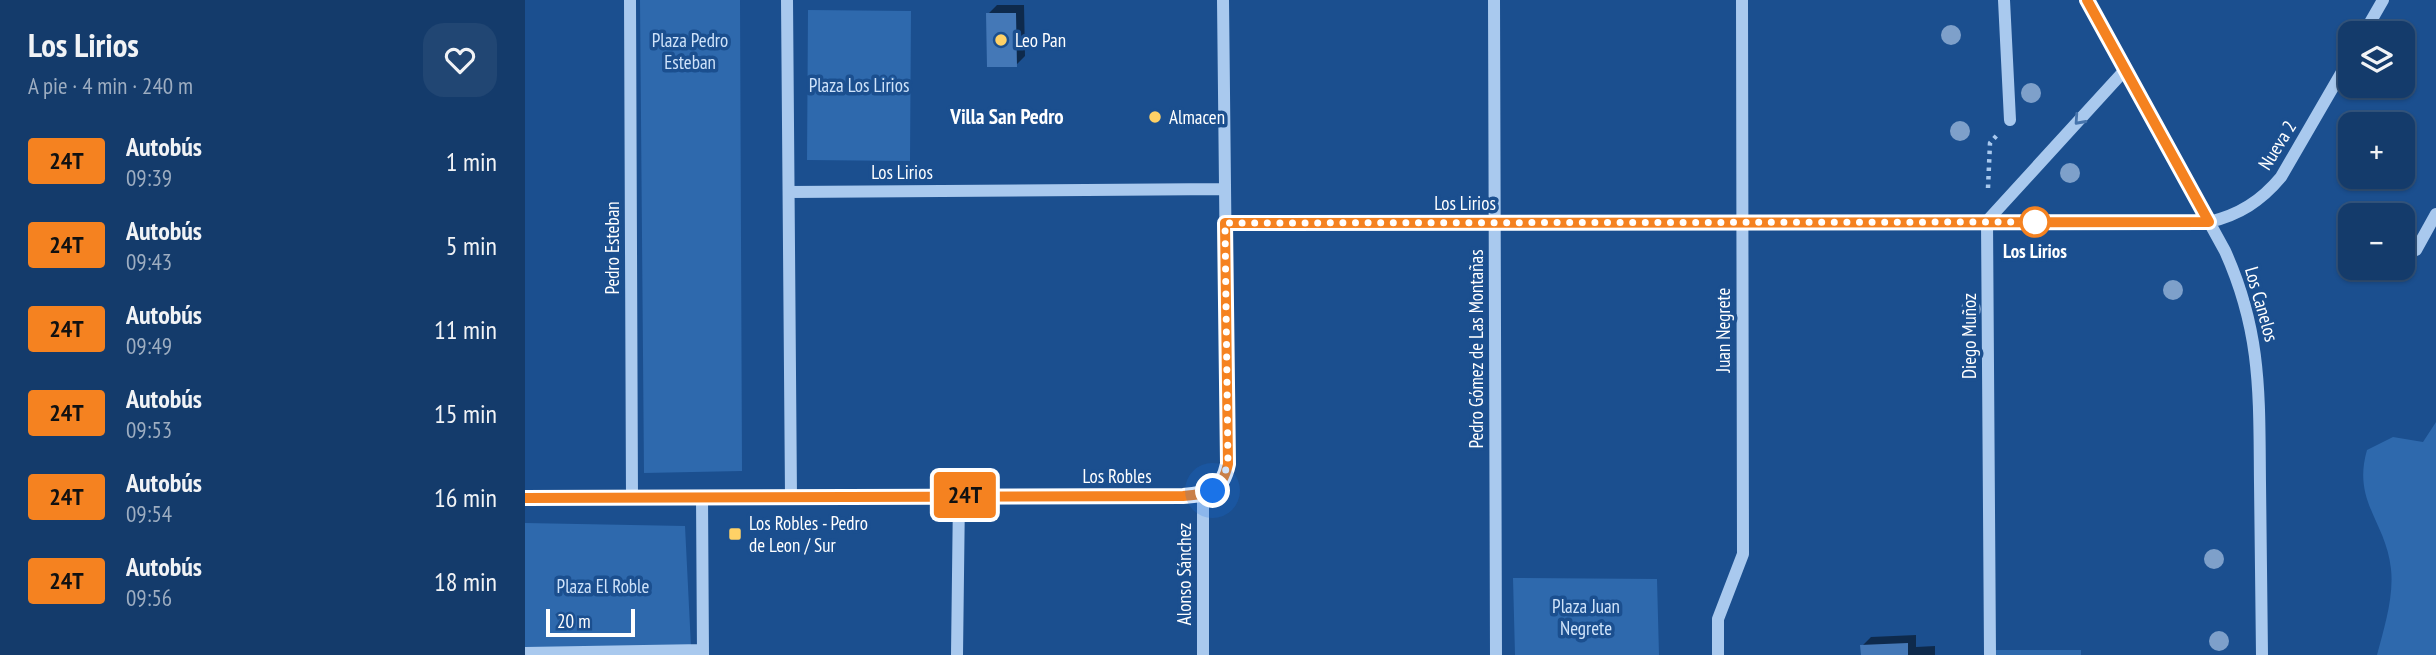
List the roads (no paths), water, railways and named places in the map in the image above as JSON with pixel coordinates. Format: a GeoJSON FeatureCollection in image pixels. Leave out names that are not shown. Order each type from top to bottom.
{"type":"FeatureCollection","features":[{"type":"Feature","properties":{"kind":"street","name":"Pedro Esteban"},"geometry":{"type":"LineString","coordinates":[[630,0],[632,497]]}},
{"type":"Feature","properties":{"kind":"street"},"geometry":{"type":"LineString","coordinates":[[787,0],[790,496]]}},
{"type":"Feature","properties":{"kind":"street"},"geometry":{"type":"LineString","coordinates":[[1203,493],[1213,491],[1220,485],[1228,464],[1223,0]]}},
{"type":"Feature","properties":{"kind":"street","name":"Pedro Gómez de Las Montañas"},"geometry":{"type":"LineString","coordinates":[[1495,0],[1496,655]]}},
{"type":"Feature","properties":{"kind":"street","name":"Juan Negrete"},"geometry":{"type":"LineString","coordinates":[[1718,655],[1718,619],[1742,554],[1742,0]]}},
{"type":"Feature","properties":{"kind":"street"},"geometry":{"type":"LineString","coordinates":[[2004,0],[2010,120]]}},
{"type":"Feature","properties":{"kind":"street","name":"Los Canelos"},"geometry":{"type":"LineString","coordinates":[[2087,0],[2209,222],[2238,281],[2250,321],[2258,369],[2262,655]]}},
{"type":"Feature","properties":{"kind":"street"},"geometry":{"type":"LineString","coordinates":[[2371,21],[2383,0]]}},
{"type":"Feature","properties":{"kind":"street"},"geometry":{"type":"LineString","coordinates":[[1987,221],[2125,70]]}},
{"type":"Feature","properties":{"kind":"street","name":"Nueva 2"},"geometry":{"type":"LineString","coordinates":[[2209,222],[2242,211],[2276,184],[2291,163],[2338,79]]}},
{"type":"Feature","properties":{"kind":"street","name":"Los Lirios"},"geometry":{"type":"LineString","coordinates":[[789,192],[1225,189]]}},
{"type":"Feature","properties":{"kind":"street"},"geometry":{"type":"LineString","coordinates":[[2416,250],[2436,214]]}},
{"type":"Feature","properties":{"kind":"street","name":"Diego Muñoz"},"geometry":{"type":"LineString","coordinates":[[1987,221],[1990,655]]}},
{"type":"Feature","properties":{"kind":"street","name":"Los Lirios"},"geometry":{"type":"LineString","coordinates":[[1225,223],[2209,222]]}},
{"type":"Feature","properties":{"kind":"street","name":"Los Robles"},"geometry":{"type":"LineString","coordinates":[[525,498],[1183,496],[1203,493]]}},
{"type":"Feature","properties":{"kind":"street","name":"Alonso Sánchez"},"geometry":{"type":"LineString","coordinates":[[1203,493],[1203,655]]}},
{"type":"Feature","properties":{"kind":"street"},"geometry":{"type":"LineString","coordinates":[[957,655],[959,495]]}},
{"type":"Feature","properties":{"kind":"street"},"geometry":{"type":"LineString","coordinates":[[525,653],[703,652],[702,496]]}},
{"type":"Feature","properties":{"kind":"place","name":"Leo Pan"},"geometry":{"type":"Point","coordinates":[1001,40]}},
{"type":"Feature","properties":{"kind":"place","name":"Almacen"},"geometry":{"type":"Point","coordinates":[1155,117]}},
{"type":"Feature","properties":{"kind":"place","name":"Los Lirios"},"geometry":{"type":"Point","coordinates":[2035,222]}},
{"type":"Feature","properties":{"kind":"place","name":"Los Robles - Pedro de Leon / Sur"},"geometry":{"type":"Point","coordinates":[735,534]}},
{"type":"Feature","properties":{"kind":"district","name":"Villa San Pedro"},"geometry":{"type":"Point","coordinates":[1007,116]}},
{"type":"Feature","properties":{"kind":"park label","name":"Plaza Pedro Esteban"},"geometry":{"type":"Point","coordinates":[690,51]}},
{"type":"Feature","properties":{"kind":"park label","name":"Plaza Los Lirios"},"geometry":{"type":"Point","coordinates":[859,85]}},
{"type":"Feature","properties":{"kind":"park label","name":"Plaza El Roble"},"geometry":{"type":"Point","coordinates":[603,586]}},
{"type":"Feature","properties":{"kind":"park label","name":"Plaza Juan Negrete"},"geometry":{"type":"Point","coordinates":[1586,617]}}]}
